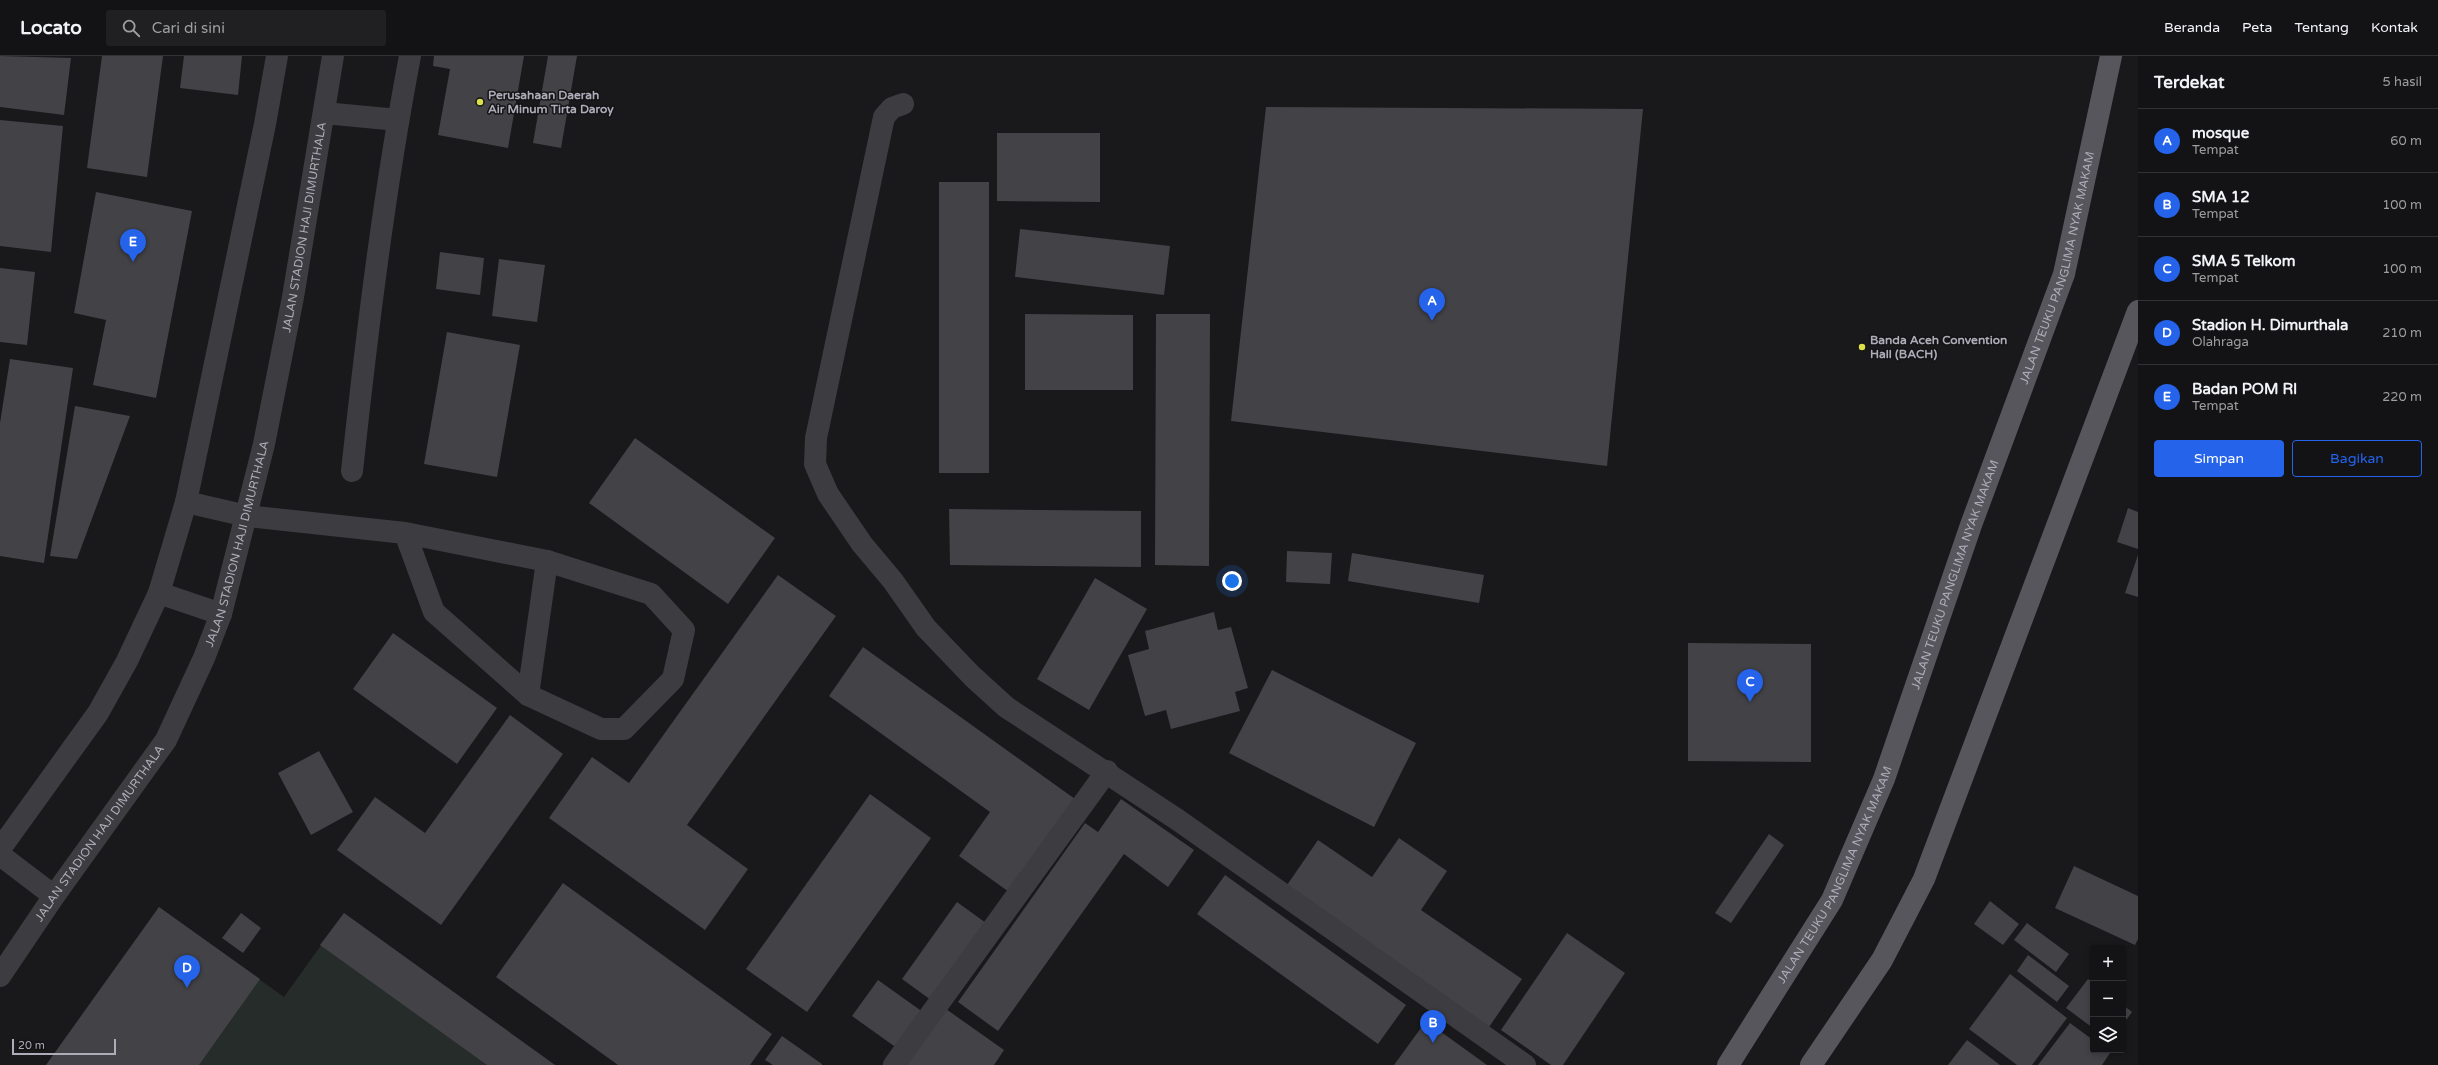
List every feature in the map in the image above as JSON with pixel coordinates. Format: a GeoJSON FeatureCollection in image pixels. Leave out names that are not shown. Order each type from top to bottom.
{"type":"FeatureCollection","features":[{"type":"Feature","properties":{"kind":"main road","name":"JALAN TEUKU PANGLIMA NYAK MAKAM"},"geometry":{"type":"LineString","coordinates":[[1728,1065],[1832,900],[1884,779],[1971,525],[2064,274],[2111,56]]}},
{"type":"Feature","properties":{"kind":"main road"},"geometry":{"type":"LineString","coordinates":[[1811,1065],[1882,960],[1924,879],[2138,311]]}},
{"type":"Feature","properties":{"kind":"street"},"geometry":{"type":"LineString","coordinates":[[0,849],[98,712],[127,661],[159,593],[186,502],[265,124],[276,56]]}},
{"type":"Feature","properties":{"kind":"street","name":"JALAN STADION HAJI DIMURTHALA"},"geometry":{"type":"LineString","coordinates":[[0,976],[54,896],[166,740],[204,658],[221,614],[264,444],[293,297],[333,56]]}},
{"type":"Feature","properties":{"kind":"street"},"geometry":{"type":"LineString","coordinates":[[352,471],[368,320],[398,120],[410,56]]}},
{"type":"Feature","properties":{"kind":"street"},"geometry":{"type":"LineString","coordinates":[[903,104],[892,108],[884,116],[816,438],[815,464],[828,494],[862,544],[893,581],[926,628],[961,665],[1006,707],[1107,771],[1525,1065]]}},
{"type":"Feature","properties":{"kind":"street"},"geometry":{"type":"LineString","coordinates":[[324,113],[398,120]]}},
{"type":"Feature","properties":{"kind":"street"},"geometry":{"type":"LineString","coordinates":[[186,502],[246,516],[406,533],[546,561],[651,594],[684,630],[673,679],[624,729],[601,729],[528,695],[434,612],[406,533]]}},
{"type":"Feature","properties":{"kind":"street"},"geometry":{"type":"LineString","coordinates":[[528,695],[546,561]]}},
{"type":"Feature","properties":{"kind":"street"},"geometry":{"type":"LineString","coordinates":[[159,593],[221,614]]}},
{"type":"Feature","properties":{"kind":"street"},"geometry":{"type":"LineString","coordinates":[[894,1065],[1107,771]]}},
{"type":"Feature","properties":{"kind":"street"},"geometry":{"type":"LineString","coordinates":[[0,855],[54,896]]}},
{"type":"Feature","properties":{"kind":"shaded area"},"geometry":{"type":"Polygon","coordinates":[[[159,907],[284,997],[344,913],[555,1065],[46,1065],[159,907]]]}},
{"type":"Feature","properties":{"kind":"building"},"geometry":{"type":"Polygon","coordinates":[[[0,56],[71,58],[64,115],[0,107],[0,56]]]}},
{"type":"Feature","properties":{"kind":"building"},"geometry":{"type":"Polygon","coordinates":[[[102,56],[163,56],[147,177],[87,168],[102,56]]]}},
{"type":"Feature","properties":{"kind":"building"},"geometry":{"type":"Polygon","coordinates":[[[184,56],[242,56],[238,95],[180,88],[184,56]]]}},
{"type":"Feature","properties":{"kind":"building","name":"Perusahaan Daerah Air Minum Tirta Daroy"},"geometry":{"type":"Polygon","coordinates":[[[434,56],[524,56],[508,148],[438,135],[450,69],[433,66],[434,56]]]}},
{"type":"Feature","properties":{"kind":"building"},"geometry":{"type":"Polygon","coordinates":[[[548,56],[577,56],[561,148],[533,143],[548,56]]]}},
{"type":"Feature","properties":{"kind":"building"},"geometry":{"type":"Polygon","coordinates":[[[1266,107],[1643,109],[1607,466],[1231,421],[1266,107]]]}},
{"type":"Feature","properties":{"kind":"building"},"geometry":{"type":"Polygon","coordinates":[[[0,120],[63,126],[51,252],[0,246],[0,120]]]}},
{"type":"Feature","properties":{"kind":"building"},"geometry":{"type":"Polygon","coordinates":[[[997,133],[1100,133],[1100,202],[997,201],[997,133]]]}},
{"type":"Feature","properties":{"kind":"building"},"geometry":{"type":"Polygon","coordinates":[[[939,182],[989,182],[989,473],[939,473],[939,182]]]}},
{"type":"Feature","properties":{"kind":"building"},"geometry":{"type":"Polygon","coordinates":[[[96,192],[192,211],[156,398],[93,385],[106,320],[74,313],[96,192]]]}},
{"type":"Feature","properties":{"kind":"building"},"geometry":{"type":"Polygon","coordinates":[[[1020,229],[1170,246],[1164,295],[1015,277],[1020,229]]]}},
{"type":"Feature","properties":{"kind":"building"},"geometry":{"type":"Polygon","coordinates":[[[440,252],[484,258],[480,295],[436,289],[440,252]]]}},
{"type":"Feature","properties":{"kind":"building"},"geometry":{"type":"Polygon","coordinates":[[[499,259],[545,265],[537,322],[492,316],[499,259]]]}},
{"type":"Feature","properties":{"kind":"building"},"geometry":{"type":"Polygon","coordinates":[[[0,268],[35,272],[27,345],[0,342],[0,268]]]}},
{"type":"Feature","properties":{"kind":"building"},"geometry":{"type":"Polygon","coordinates":[[[1025,314],[1133,315],[1133,390],[1025,390],[1025,314]]]}},
{"type":"Feature","properties":{"kind":"building"},"geometry":{"type":"Polygon","coordinates":[[[1156,314],[1210,314],[1209,566],[1155,565],[1156,314]]]}},
{"type":"Feature","properties":{"kind":"building"},"geometry":{"type":"Polygon","coordinates":[[[447,332],[520,345],[497,477],[424,464],[447,332]]]}},
{"type":"Feature","properties":{"kind":"building"},"geometry":{"type":"Polygon","coordinates":[[[10,359],[73,368],[44,563],[0,556],[0,423],[10,359]]]}},
{"type":"Feature","properties":{"kind":"building"},"geometry":{"type":"Polygon","coordinates":[[[75,406],[130,416],[77,559],[50,556],[75,406]]]}},
{"type":"Feature","properties":{"kind":"building"},"geometry":{"type":"Polygon","coordinates":[[[635,438],[775,538],[728,604],[589,503],[635,438]]]}},
{"type":"Feature","properties":{"kind":"building"},"geometry":{"type":"Polygon","coordinates":[[[2128,508],[2138,512],[2138,549],[2117,542],[2128,508]]]}},
{"type":"Feature","properties":{"kind":"building"},"geometry":{"type":"Polygon","coordinates":[[[949,509],[1141,511],[1141,567],[950,565],[949,509]]]}},
{"type":"Feature","properties":{"kind":"building"},"geometry":{"type":"Polygon","coordinates":[[[1287,551],[1332,553],[1330,584],[1286,582],[1287,551]]]}},
{"type":"Feature","properties":{"kind":"building"},"geometry":{"type":"Polygon","coordinates":[[[1352,553],[1484,575],[1479,603],[1348,581],[1352,553]]]}},
{"type":"Feature","properties":{"kind":"building"},"geometry":{"type":"Polygon","coordinates":[[[2138,555],[2138,597],[2125,593],[2138,555]]]}},
{"type":"Feature","properties":{"kind":"building"},"geometry":{"type":"Polygon","coordinates":[[[778,575],[836,616],[687,825],[748,869],[705,930],[549,818],[592,757],[629,783],[778,575]]]}},
{"type":"Feature","properties":{"kind":"building"},"geometry":{"type":"Polygon","coordinates":[[[1095,578],[1147,609],[1089,710],[1037,679],[1095,578]]]}},
{"type":"Feature","properties":{"kind":"building"},"geometry":{"type":"Polygon","coordinates":[[[1214,612],[1218,630],[1231,627],[1248,688],[1235,692],[1240,711],[1171,729],[1166,710],[1145,716],[1128,655],[1149,649],[1145,631],[1214,612]]]}},
{"type":"Feature","properties":{"kind":"building"},"geometry":{"type":"Polygon","coordinates":[[[393,633],[497,708],[457,764],[353,689],[393,633]]]}},
{"type":"Feature","properties":{"kind":"building"},"geometry":{"type":"Polygon","coordinates":[[[1688,643],[1811,644],[1811,762],[1688,761],[1688,643]]]}},
{"type":"Feature","properties":{"kind":"building"},"geometry":{"type":"Polygon","coordinates":[[[863,647],[1075,799],[1009,892],[959,856],[990,812],[829,696],[863,647]]]}},
{"type":"Feature","properties":{"kind":"building"},"geometry":{"type":"Polygon","coordinates":[[[1272,670],[1416,743],[1374,827],[1229,753],[1272,670]]]}},
{"type":"Feature","properties":{"kind":"building"},"geometry":{"type":"Polygon","coordinates":[[[510,715],[563,754],[441,925],[337,850],[375,797],[425,833],[510,715]]]}},
{"type":"Feature","properties":{"kind":"building"},"geometry":{"type":"Polygon","coordinates":[[[319,751],[353,812],[311,835],[278,773],[319,751]]]}},
{"type":"Feature","properties":{"kind":"building"},"geometry":{"type":"Polygon","coordinates":[[[870,794],[931,838],[807,1012],[746,969],[870,794]]]}},
{"type":"Feature","properties":{"kind":"building"},"geometry":{"type":"Polygon","coordinates":[[[1121,799],[1194,850],[1168,887],[1124,854],[998,1031],[958,1002],[1085,823],[1098,832],[1121,799]]]}},
{"type":"Feature","properties":{"kind":"building"},"geometry":{"type":"Polygon","coordinates":[[[1769,834],[1784,845],[1731,923],[1715,913],[1769,834]]]}},
{"type":"Feature","properties":{"kind":"building"},"geometry":{"type":"Polygon","coordinates":[[[1399,838],[1447,871],[1421,910],[1522,979],[1489,1027],[1285,888],[1318,840],[1372,877],[1399,838]]]}},
{"type":"Feature","properties":{"kind":"building"},"geometry":{"type":"Polygon","coordinates":[[[2074,866],[2138,896],[2138,939],[2135,945],[2055,908],[2074,866]]]}},
{"type":"Feature","properties":{"kind":"building"},"geometry":{"type":"Polygon","coordinates":[[[1225,875],[1406,1005],[1378,1044],[1197,914],[1225,875]]]}},
{"type":"Feature","properties":{"kind":"building"},"geometry":{"type":"Polygon","coordinates":[[[563,883],[772,1034],[750,1065],[618,1065],[496,977],[563,883]]]}},
{"type":"Feature","properties":{"kind":"building"},"geometry":{"type":"Polygon","coordinates":[[[1990,901],[2019,924],[2003,945],[1974,924],[1990,901]]]}},
{"type":"Feature","properties":{"kind":"building"},"geometry":{"type":"Polygon","coordinates":[[[957,902],[986,923],[931,1000],[902,979],[957,902]]]}},
{"type":"Feature","properties":{"kind":"building"},"geometry":{"type":"Polygon","coordinates":[[[159,907],[260,979],[199,1065],[46,1065],[159,907]]]}},
{"type":"Feature","properties":{"kind":"building"},"geometry":{"type":"Polygon","coordinates":[[[241,913],[261,928],[243,953],[222,938],[241,913]]]}},
{"type":"Feature","properties":{"kind":"building"},"geometry":{"type":"Polygon","coordinates":[[[344,913],[555,1065],[487,1065],[320,945],[344,913]]]}},
{"type":"Feature","properties":{"kind":"building"},"geometry":{"type":"Polygon","coordinates":[[[2027,923],[2069,954],[2056,972],[2014,940],[2027,923]]]}},
{"type":"Feature","properties":{"kind":"building"},"geometry":{"type":"Polygon","coordinates":[[[1567,933],[1625,973],[1563,1065],[1551,1065],[1501,1030],[1567,933]]]}},
{"type":"Feature","properties":{"kind":"building"},"geometry":{"type":"Polygon","coordinates":[[[2028,955],[2069,986],[2057,1002],[2017,971],[2028,955]]]}},
{"type":"Feature","properties":{"kind":"building"},"geometry":{"type":"Polygon","coordinates":[[[2010,974],[2067,1018],[2032,1065],[2017,1065],[1969,1029],[2010,974]]]}},
{"type":"Feature","properties":{"kind":"building"},"geometry":{"type":"Polygon","coordinates":[[[2088,979],[2090,981],[2090,1026],[2066,1008],[2088,979]]]}},
{"type":"Feature","properties":{"kind":"building"},"geometry":{"type":"Polygon","coordinates":[[[878,980],[927,1015],[901,1051],[852,1016],[878,980]]]}},
{"type":"Feature","properties":{"kind":"building"},"geometry":{"type":"Polygon","coordinates":[[[2126,1007],[2132,1012],[2126,1020],[2126,1007]]]}},
{"type":"Feature","properties":{"kind":"building"},"geometry":{"type":"Polygon","coordinates":[[[946,1009],[1004,1050],[994,1065],[906,1065],[946,1009]]]}},
{"type":"Feature","properties":{"kind":"building"},"geometry":{"type":"Polygon","coordinates":[[[1426,1021],[1487,1065],[1394,1065],[1426,1021]]]}},
{"type":"Feature","properties":{"kind":"building"},"geometry":{"type":"Polygon","coordinates":[[[2070,1023],[2090,1038],[2090,1053],[2110,1053],[2102,1065],[2038,1065],[2070,1023]]]}},
{"type":"Feature","properties":{"kind":"building"},"geometry":{"type":"Polygon","coordinates":[[[782,1036],[822,1065],[773,1065],[765,1060],[782,1036]]]}},
{"type":"Feature","properties":{"kind":"building"},"geometry":{"type":"Polygon","coordinates":[[[1967,1040],[2000,1065],[1948,1065],[1967,1040]]]}},
{"type":"Feature","properties":{"kind":"place","name":"Perusahaan Daerah Air Minum Tirta Daroy"},"geometry":{"type":"Point","coordinates":[480,102]}},
{"type":"Feature","properties":{"kind":"place","name":"Badan POM RI"},"geometry":{"type":"Point","coordinates":[133,262]}},
{"type":"Feature","properties":{"kind":"place","name":"mosque"},"geometry":{"type":"Point","coordinates":[1432,321]}},
{"type":"Feature","properties":{"kind":"place","name":"Banda Aceh Convention Hall (BACH)"},"geometry":{"type":"Point","coordinates":[1862,347]}},
{"type":"Feature","properties":{"kind":"place","name":"SMA 5 Telkom"},"geometry":{"type":"Point","coordinates":[1750,702]}},
{"type":"Feature","properties":{"kind":"place","name":"Stadion H. Dimurthala"},"geometry":{"type":"Point","coordinates":[187,988]}},
{"type":"Feature","properties":{"kind":"place","name":"SMA 12"},"geometry":{"type":"Point","coordinates":[1433,1043]}}]}
